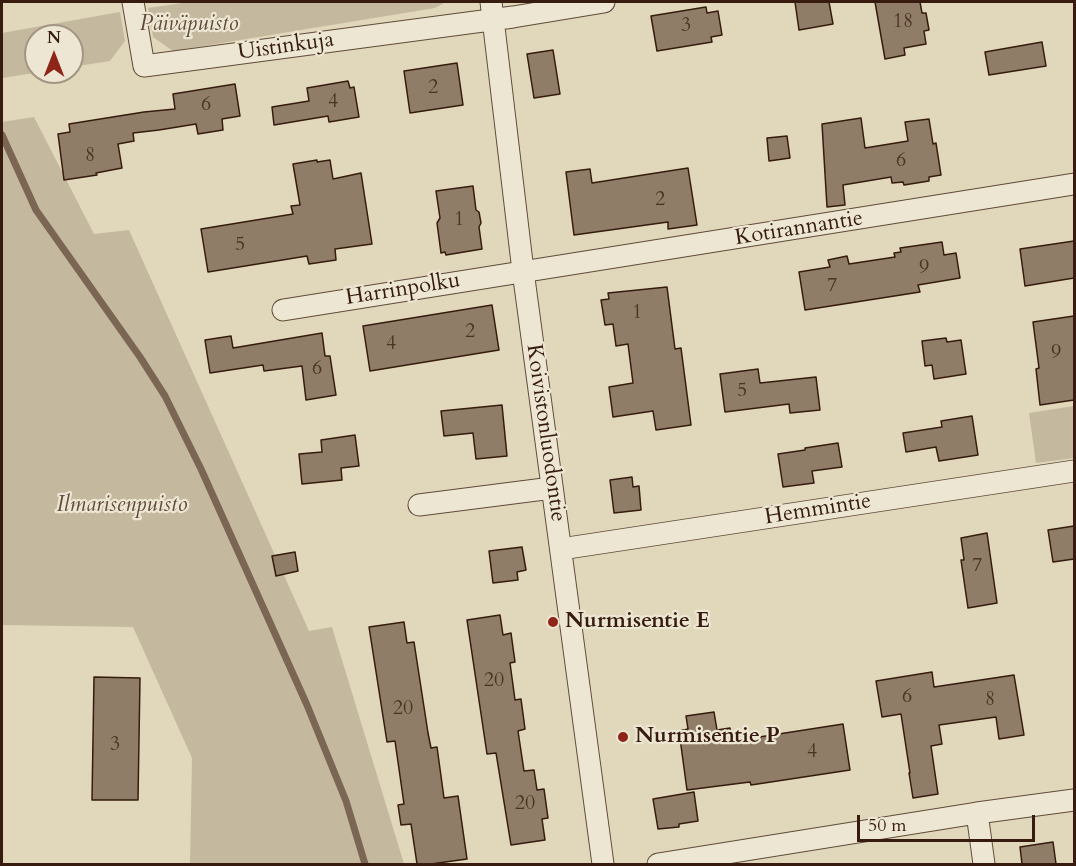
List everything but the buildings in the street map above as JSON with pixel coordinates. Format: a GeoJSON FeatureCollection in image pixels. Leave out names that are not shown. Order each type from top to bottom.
{"type":"FeatureCollection","features":[{"type":"Feature","properties":{"kind":"street","name":"Uistinkuja"},"geometry":{"type":"LineString","coordinates":[[134,2],[144,66],[492,10]]}},
{"type":"Feature","properties":{"kind":"street"},"geometry":{"type":"LineString","coordinates":[[492,10],[604,2]]}},
{"type":"Feature","properties":{"kind":"street","name":"Koivistonluodontie"},"geometry":{"type":"LineString","coordinates":[[492,10],[523,271],[603,864]]}},
{"type":"Feature","properties":{"kind":"street","name":"Kotirannantie"},"geometry":{"type":"LineString","coordinates":[[523,271],[1074,184]]}},
{"type":"Feature","properties":{"kind":"street","name":"Harrinpolku"},"geometry":{"type":"LineString","coordinates":[[283,310],[523,271]]}},
{"type":"Feature","properties":{"kind":"street","name":"Hemmintie"},"geometry":{"type":"LineString","coordinates":[[561,549],[1074,471]]}},
{"type":"Feature","properties":{"kind":"street"},"geometry":{"type":"LineString","coordinates":[[419,505],[552,488]]}},
{"type":"Feature","properties":{"kind":"street"},"geometry":{"type":"LineString","coordinates":[[657,864],[977,813],[1074,800]]}},
{"type":"Feature","properties":{"kind":"street"},"geometry":{"type":"LineString","coordinates":[[977,813],[984,864]]}},
{"type":"Feature","properties":{"kind":"green space","name":"Päiväpuisto"},"geometry":{"type":"Polygon","coordinates":[[[189,2],[446,2],[435,8],[173,51],[153,37],[148,8],[189,2]]]}},
{"type":"Feature","properties":{"kind":"green space"},"geometry":{"type":"Polygon","coordinates":[[[120,12],[125,41],[110,61],[84,65],[84,24],[53,24],[120,12]]]}},
{"type":"Feature","properties":{"kind":"green space"},"geometry":{"type":"Polygon","coordinates":[[[24,29],[24,75],[2,78],[2,33],[24,29]]]}},
{"type":"Feature","properties":{"kind":"green space","name":"Ilmarisenpuisto"},"geometry":{"type":"Polygon","coordinates":[[[34,117],[94,234],[129,230],[309,631],[332,627],[404,864],[190,864],[192,758],[133,627],[2,625],[2,122],[34,117]]]}},
{"type":"Feature","properties":{"kind":"green space"},"geometry":{"type":"Polygon","coordinates":[[[1074,406],[1074,458],[1036,463],[1029,413],[1074,406]]]}},
{"type":"Feature","properties":{"kind":"waterway"},"geometry":{"type":"LineString","coordinates":[[2,135],[36,210],[165,396],[201,469],[307,705],[346,801],[365,864]]}},
{"type":"Feature","properties":{"kind":"place","name":"Nurmisentie E"},"geometry":{"type":"Point","coordinates":[553,622]}},
{"type":"Feature","properties":{"kind":"place","name":"Nurmisentie P"},"geometry":{"type":"Point","coordinates":[623,737]}}]}
